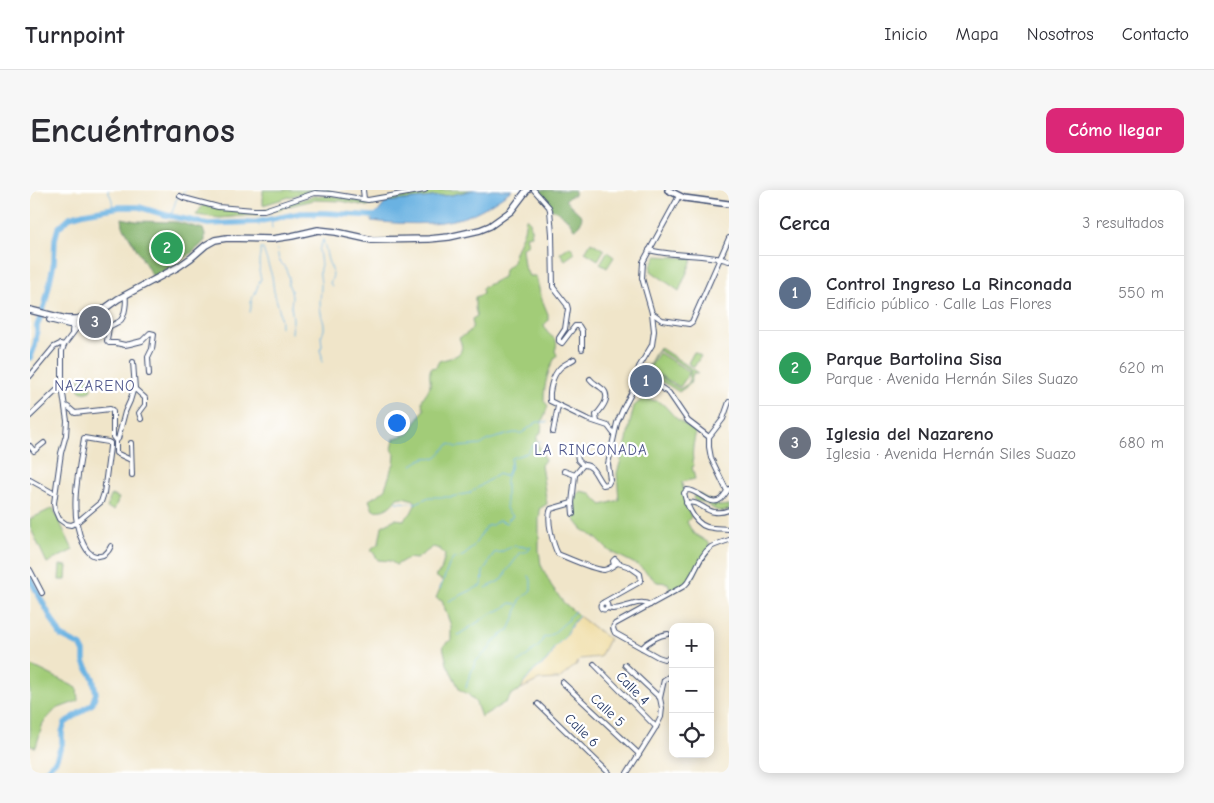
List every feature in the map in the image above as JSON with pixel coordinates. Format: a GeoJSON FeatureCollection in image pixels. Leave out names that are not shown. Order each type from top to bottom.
{"type":"FeatureCollection","features":[{"type":"Feature","properties":{"kind":"main road"},"geometry":{"type":"LineString","coordinates":[[31,310],[49,317],[77,322],[93,318],[99,312],[125,296],[178,266],[210,242],[220,239],[272,239],[318,230],[372,240],[429,239],[449,237],[480,230],[511,211],[527,190]]}},
{"type":"Feature","properties":{"kind":"main road"},"geometry":{"type":"LineString","coordinates":[[668,190],[684,198],[729,204]]}},
{"type":"Feature","properties":{"kind":"main road"},"geometry":{"type":"LineString","coordinates":[[678,196],[683,190]]}},
{"type":"Feature","properties":{"kind":"street"},"geometry":{"type":"LineString","coordinates":[[363,190],[364,199]]}},
{"type":"Feature","properties":{"kind":"street"},"geometry":{"type":"LineString","coordinates":[[388,190],[390,197]]}},
{"type":"Feature","properties":{"kind":"street"},"geometry":{"type":"LineString","coordinates":[[180,196],[218,207],[264,210],[315,193],[332,192],[368,200],[425,190]]}},
{"type":"Feature","properties":{"kind":"street"},"geometry":{"type":"LineString","coordinates":[[534,190],[549,206],[552,234],[552,287],[567,305],[568,309],[565,329],[559,338],[559,342],[563,342],[574,326],[579,326],[582,331],[582,349]]}},
{"type":"Feature","properties":{"kind":"street"},"geometry":{"type":"LineString","coordinates":[[577,454],[578,460],[582,465],[592,468],[603,485],[608,484],[611,478],[608,464],[617,423],[633,390],[638,372],[652,345],[655,328],[642,271],[643,262],[678,196]]}},
{"type":"Feature","properties":{"kind":"street"},"geometry":{"type":"LineString","coordinates":[[652,313],[662,320],[689,324],[692,322],[729,238]]}},
{"type":"Feature","properties":{"kind":"street"},"geometry":{"type":"LineString","coordinates":[[650,250],[687,256],[720,258],[729,261]]}},
{"type":"Feature","properties":{"kind":"street"},"geometry":{"type":"LineString","coordinates":[[125,296],[127,301],[122,318],[110,327],[107,341],[125,345],[140,342],[150,333],[154,334],[148,357],[149,374]]}},
{"type":"Feature","properties":{"kind":"street"},"geometry":{"type":"LineString","coordinates":[[49,317],[69,325],[77,322]]}},
{"type":"Feature","properties":{"kind":"street"},"geometry":{"type":"LineString","coordinates":[[655,328],[662,320]]}},
{"type":"Feature","properties":{"kind":"street"},"geometry":{"type":"LineString","coordinates":[[77,322],[64,345],[61,360],[67,427],[55,494],[55,510],[59,519],[68,525],[76,523],[101,502],[110,443],[84,438],[75,506],[76,523],[82,541],[89,553],[102,556],[108,552],[111,546]]}},
{"type":"Feature","properties":{"kind":"street"},"geometry":{"type":"LineString","coordinates":[[30,376],[54,347],[60,344],[64,345]]}},
{"type":"Feature","properties":{"kind":"street"},"geometry":{"type":"LineString","coordinates":[[574,359],[559,368],[555,374],[549,400],[558,406],[608,426],[614,434]]}},
{"type":"Feature","properties":{"kind":"street"},"geometry":{"type":"LineString","coordinates":[[131,460],[116,453],[115,449],[125,412],[135,388],[133,362]]}},
{"type":"Feature","properties":{"kind":"street"},"geometry":{"type":"LineString","coordinates":[[638,372],[669,393],[688,421],[709,437]]}},
{"type":"Feature","properties":{"kind":"street"},"geometry":{"type":"LineString","coordinates":[[588,419],[596,415],[605,404],[607,396],[604,389],[590,379]]}},
{"type":"Feature","properties":{"kind":"street"},"geometry":{"type":"LineString","coordinates":[[30,416],[62,387]]}},
{"type":"Feature","properties":{"kind":"street"},"geometry":{"type":"LineString","coordinates":[[135,388],[145,398],[145,405],[140,413],[141,419]]}},
{"type":"Feature","properties":{"kind":"street"},"geometry":{"type":"LineString","coordinates":[[729,402],[723,419],[709,437],[711,458],[728,490],[722,498],[714,501],[692,490],[685,491],[684,493],[686,503],[695,519],[713,528],[729,529]]}},
{"type":"Feature","properties":{"kind":"street"},"geometry":{"type":"LineString","coordinates":[[65,406],[75,414],[112,410],[114,412],[113,439],[116,441]]}},
{"type":"Feature","properties":{"kind":"street"},"geometry":{"type":"LineString","coordinates":[[553,432],[558,406]]}},
{"type":"Feature","properties":{"kind":"street"},"geometry":{"type":"LineString","coordinates":[[596,415],[597,422]]}},
{"type":"Feature","properties":{"kind":"street"},"geometry":{"type":"LineString","coordinates":[[608,426],[617,423]]}},
{"type":"Feature","properties":{"kind":"street"},"geometry":{"type":"LineString","coordinates":[[30,446],[34,451],[44,443]]}},
{"type":"Feature","properties":{"kind":"street"},"geometry":{"type":"LineString","coordinates":[[131,443],[132,475]]}},
{"type":"Feature","properties":{"kind":"street"},"geometry":{"type":"LineString","coordinates":[[573,514],[572,503],[575,475],[582,465]]}},
{"type":"Feature","properties":{"kind":"street"},"geometry":{"type":"LineString","coordinates":[[564,471],[575,475]]}},
{"type":"Feature","properties":{"kind":"street"},"geometry":{"type":"LineString","coordinates":[[30,480],[55,494]]}},
{"type":"Feature","properties":{"kind":"street"},"geometry":{"type":"LineString","coordinates":[[686,503],[692,502],[717,513],[729,510]]}},
{"type":"Feature","properties":{"kind":"street"},"geometry":{"type":"LineString","coordinates":[[572,503],[549,512],[550,529],[556,551],[564,556],[599,569],[607,569],[616,564],[630,567],[638,572],[641,580],[607,605],[640,602],[650,605]]}},
{"type":"Feature","properties":{"kind":"street"},"geometry":{"type":"LineString","coordinates":[[669,658],[658,657],[615,633],[613,628],[616,624],[688,583],[699,560],[709,548],[729,540]]}},
{"type":"Feature","properties":{"kind":"street"},"geometry":{"type":"LineString","coordinates":[[30,570],[42,593]]}},
{"type":"Feature","properties":{"kind":"street"},"geometry":{"type":"LineString","coordinates":[[642,648],[662,634],[668,634]]}},
{"type":"Feature","properties":{"kind":"street","name":"Calle 4"},"geometry":{"type":"LineString","coordinates":[[594,664],[656,727]]}},
{"type":"Feature","properties":{"kind":"street"},"geometry":{"type":"LineString","coordinates":[[625,665],[660,698]]}},
{"type":"Feature","properties":{"kind":"street"},"geometry":{"type":"LineString","coordinates":[[627,773],[656,727],[662,708],[660,698],[664,680],[669,677]]}},
{"type":"Feature","properties":{"kind":"street","name":"Calle 5"},"geometry":{"type":"LineString","coordinates":[[562,682],[638,754]]}},
{"type":"Feature","properties":{"kind":"street","name":"Calle 6"},"geometry":{"type":"LineString","coordinates":[[538,704],[609,773]]}},
{"type":"Feature","properties":{"kind":"green space"},"geometry":{"type":"Polygon","coordinates":[[[263,190],[330,191],[309,191],[263,205],[263,190]]]}},
{"type":"Feature","properties":{"kind":"green space"},"geometry":{"type":"Polygon","coordinates":[[[433,190],[473,190],[452,195],[386,202],[367,206],[341,201],[314,200],[263,214],[220,218],[196,215],[203,205],[242,212],[258,212],[314,196],[333,196],[369,203],[413,194],[417,195],[433,190]]]}},
{"type":"Feature","properties":{"kind":"green space"},"geometry":{"type":"Polygon","coordinates":[[[539,190],[575,190],[574,195],[565,200],[582,216],[577,228],[574,229],[569,221],[552,209],[539,190]]]}},
{"type":"Feature","properties":{"kind":"green space"},"geometry":{"type":"Polygon","coordinates":[[[122,218],[136,221],[177,222],[203,229],[205,241],[187,257],[153,277],[123,226],[122,218]]]}},
{"type":"Feature","properties":{"kind":"green space"},"geometry":{"type":"Polygon","coordinates":[[[526,218],[530,222],[532,235],[526,236],[528,244],[522,248],[524,266],[529,276],[536,276],[541,297],[548,314],[548,321],[544,325],[557,344],[555,351],[557,355],[549,371],[545,389],[544,401],[548,406],[542,422],[541,432],[537,437],[537,442],[545,460],[541,465],[547,504],[539,509],[539,550],[541,565],[551,585],[563,602],[579,616],[572,624],[566,636],[554,648],[546,662],[534,671],[521,689],[511,695],[506,702],[481,717],[476,703],[468,694],[460,690],[447,664],[443,646],[451,640],[451,626],[442,601],[436,598],[443,581],[435,576],[441,571],[445,555],[440,549],[433,547],[416,559],[408,558],[396,565],[390,561],[378,560],[371,549],[379,543],[382,526],[395,519],[404,520],[411,513],[416,503],[414,500],[403,497],[397,498],[387,508],[373,510],[369,500],[384,491],[394,464],[395,454],[392,449],[394,439],[409,434],[424,409],[422,402],[430,385],[431,368],[436,367],[439,361],[453,357],[460,352],[462,349],[459,338],[472,329],[472,319],[477,316],[475,297],[483,294],[482,288],[503,277],[504,270],[513,262],[526,218]]]}},
{"type":"Feature","properties":{"kind":"green space"},"geometry":{"type":"Polygon","coordinates":[[[591,242],[604,250],[598,260],[585,252],[591,242]]]}},
{"type":"Feature","properties":{"kind":"green space"},"geometry":{"type":"Polygon","coordinates":[[[570,246],[575,253],[565,260],[560,253],[570,246]]]}},
{"type":"Feature","properties":{"kind":"green space"},"geometry":{"type":"Polygon","coordinates":[[[607,252],[614,257],[607,268],[600,264],[607,252]]]}},
{"type":"Feature","properties":{"kind":"green space"},"geometry":{"type":"Polygon","coordinates":[[[656,256],[693,258],[679,291],[651,271],[651,266],[656,256]]]}},
{"type":"Feature","properties":{"kind":"green space"},"geometry":{"type":"Polygon","coordinates":[[[659,347],[699,373],[693,373],[690,384],[679,392],[647,372],[647,368],[659,347]],[[658,350],[648,369],[680,389],[689,383],[690,370],[658,350]]]}},
{"type":"Feature","properties":{"kind":"green space"},"geometry":{"type":"Polygon","coordinates":[[[694,352],[701,356],[694,367],[688,363],[694,352]]]}},
{"type":"Feature","properties":{"kind":"green space"},"geometry":{"type":"Polygon","coordinates":[[[659,353],[690,372],[680,387],[649,369],[659,353]]]}},
{"type":"Feature","properties":{"kind":"green space"},"geometry":{"type":"Polygon","coordinates":[[[80,378],[91,379],[90,391],[84,392],[79,390],[80,378]]]}},
{"type":"Feature","properties":{"kind":"green space"},"geometry":{"type":"Polygon","coordinates":[[[643,399],[659,402],[676,418],[696,432],[693,449],[694,466],[692,467],[695,479],[682,482],[685,501],[691,517],[687,522],[693,533],[709,543],[710,551],[701,562],[694,577],[686,586],[671,593],[668,583],[657,582],[639,566],[608,550],[597,539],[582,529],[574,519],[576,495],[580,491],[591,493],[602,505],[619,500],[617,473],[627,440],[634,406],[643,399]]]}},
{"type":"Feature","properties":{"kind":"green space"},"geometry":{"type":"Polygon","coordinates":[[[696,494],[719,506],[729,504],[729,510],[717,510],[703,502],[695,501],[693,498],[696,494]]]}},
{"type":"Feature","properties":{"kind":"green space"},"geometry":{"type":"Polygon","coordinates":[[[111,495],[119,498],[114,510],[107,508],[111,495]]]}},
{"type":"Feature","properties":{"kind":"green space"},"geometry":{"type":"Polygon","coordinates":[[[53,508],[73,550],[47,563],[30,527],[30,519],[53,508]]]}},
{"type":"Feature","properties":{"kind":"green space"},"geometry":{"type":"Polygon","coordinates":[[[60,565],[67,566],[66,580],[59,580],[60,565]]]}},
{"type":"Feature","properties":{"kind":"green space"},"geometry":{"type":"Polygon","coordinates":[[[30,666],[77,688],[78,701],[56,709],[43,723],[36,747],[30,746],[30,666]]]}},
{"type":"Feature","properties":{"kind":"sand"},"geometry":{"type":"Polygon","coordinates":[[[579,616],[609,639],[600,657],[580,659],[576,665],[559,679],[539,680],[521,689],[534,671],[546,662],[554,648],[566,636],[572,624],[579,616]]]}},
{"type":"Feature","properties":{"kind":"water"},"geometry":{"type":"Polygon","coordinates":[[[473,190],[512,190],[481,210],[450,221],[416,224],[371,221],[386,202],[452,195],[473,190]]]}},
{"type":"Feature","properties":{"kind":"waterway"},"geometry":{"type":"LineString","coordinates":[[108,190],[113,208]]}},
{"type":"Feature","properties":{"kind":"waterway"},"geometry":{"type":"LineString","coordinates":[[181,194],[185,190]]}},
{"type":"Feature","properties":{"kind":"waterway"},"geometry":{"type":"LineString","coordinates":[[171,216],[178,197]]}},
{"type":"Feature","properties":{"kind":"waterway"},"geometry":{"type":"LineString","coordinates":[[30,358],[35,346],[37,326],[45,304],[54,262],[55,239],[58,228],[70,217],[120,207],[139,207],[208,224],[257,222],[301,213],[382,215]]}},
{"type":"Feature","properties":{"kind":"waterway"},"geometry":{"type":"LineString","coordinates":[[312,213],[315,218]]}},
{"type":"Feature","properties":{"kind":"waterway"},"geometry":{"type":"LineString","coordinates":[[271,219],[272,228]]}},
{"type":"Feature","properties":{"kind":"waterway"},"geometry":{"type":"LineString","coordinates":[[257,222],[259,226]]}},
{"type":"Feature","properties":{"kind":"waterway"},"geometry":{"type":"LineString","coordinates":[[323,240],[333,272],[330,283],[332,286]]}},
{"type":"Feature","properties":{"kind":"waterway"},"geometry":{"type":"LineString","coordinates":[[322,362],[320,350],[322,346],[321,336],[324,328],[320,306],[321,265],[319,250],[323,240]]}},
{"type":"Feature","properties":{"kind":"waterway"},"geometry":{"type":"LineString","coordinates":[[250,312],[252,298],[261,279],[259,262],[260,249],[262,249]]}},
{"type":"Feature","properties":{"kind":"waterway"},"geometry":{"type":"LineString","coordinates":[[263,249],[272,276],[281,327]]}},
{"type":"Feature","properties":{"kind":"waterway"},"geometry":{"type":"LineString","coordinates":[[277,249],[279,261],[285,267],[289,277],[288,284],[292,298],[292,333]]}},
{"type":"Feature","properties":{"kind":"waterway"},"geometry":{"type":"LineString","coordinates":[[412,465],[426,458],[435,459],[451,444],[456,447],[481,445],[488,440],[513,433],[522,433],[537,422],[547,422]]}},
{"type":"Feature","properties":{"kind":"waterway"},"geometry":{"type":"LineString","coordinates":[[440,589],[449,565],[454,558],[465,555],[476,543],[487,526],[499,520],[506,523],[513,516],[506,508],[506,479],[511,466],[511,458],[527,453],[535,443],[541,441]]}},
{"type":"Feature","properties":{"kind":"waterway"},"geometry":{"type":"LineString","coordinates":[[396,502],[416,503],[429,497],[451,497],[470,493],[498,474],[504,476],[507,474],[511,462]]}},
{"type":"Feature","properties":{"kind":"waterway"},"geometry":{"type":"LineString","coordinates":[[447,602],[482,585],[483,572],[494,553],[513,546],[531,547]]}},
{"type":"Feature","properties":{"kind":"waterway"},"geometry":{"type":"LineString","coordinates":[[486,588],[503,579],[521,552],[526,552],[530,548]]}},
{"type":"Feature","properties":{"kind":"waterway"},"geometry":{"type":"LineString","coordinates":[[466,688],[476,661],[489,649],[496,639],[509,630],[520,600],[531,590],[529,576]]}},
{"type":"Feature","properties":{"kind":"waterway"},"geometry":{"type":"LineString","coordinates":[[30,579],[61,636],[81,646],[84,652],[84,662],[93,678],[96,693],[92,704],[65,723],[62,732],[62,744],[56,760],[43,773]]}},
{"type":"Feature","properties":{"kind":"waterway"},"geometry":{"type":"LineString","coordinates":[[458,635],[511,603],[517,604]]}},
{"type":"Feature","properties":{"kind":"waterway"},"geometry":{"type":"LineString","coordinates":[[517,664],[540,645],[543,638],[550,635],[569,620],[569,617],[575,611]]}},
{"type":"Feature","properties":{"kind":"waterway"},"geometry":{"type":"LineString","coordinates":[[524,683],[534,671],[546,662],[554,648],[566,636],[572,624],[579,616]]}},
{"type":"Feature","properties":{"kind":"place","name":"Parque Bartolina Sisa"},"geometry":{"type":"Point","coordinates":[167,248]}},
{"type":"Feature","properties":{"kind":"place","name":"Iglesia del Nazareno"},"geometry":{"type":"Point","coordinates":[95,322]}},
{"type":"Feature","properties":{"kind":"place","name":"Control Ingreso La Rinconada"},"geometry":{"type":"Point","coordinates":[646,381]}},
{"type":"Feature","properties":{"kind":"district","name":"NAZARENO"},"geometry":{"type":"Point","coordinates":[95,386]}},
{"type":"Feature","properties":{"kind":"district","name":"LA RINCONADA"},"geometry":{"type":"Point","coordinates":[591,450]}}]}
